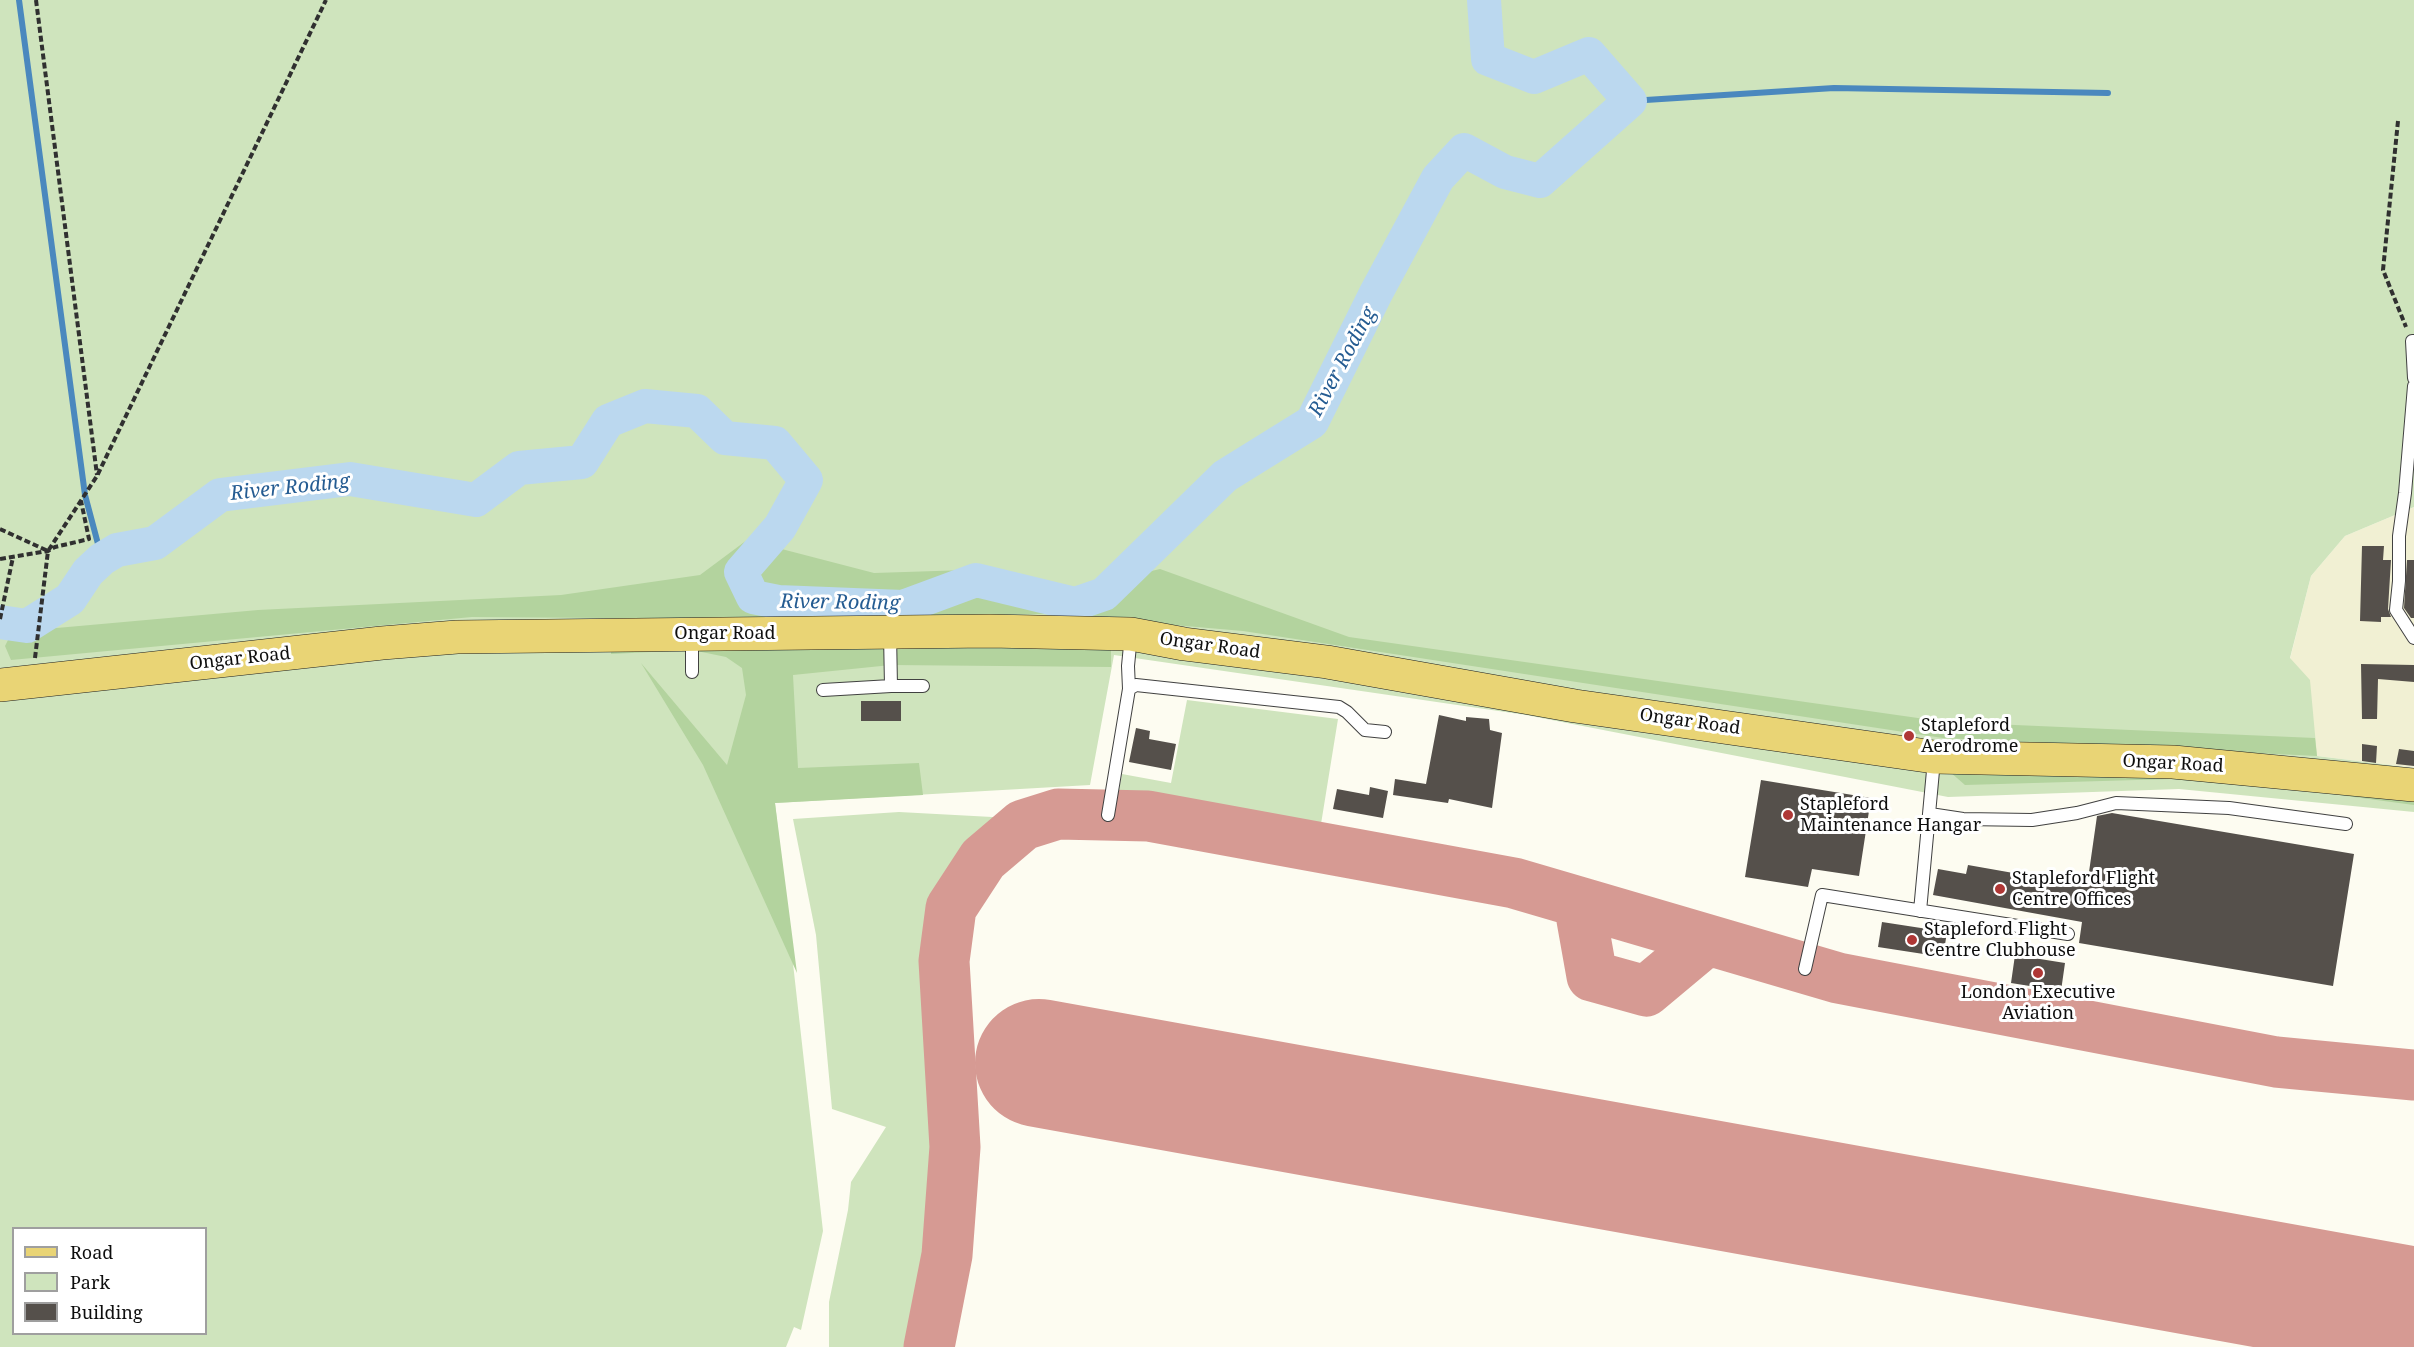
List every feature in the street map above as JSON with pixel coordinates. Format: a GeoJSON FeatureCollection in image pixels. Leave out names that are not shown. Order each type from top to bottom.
{"type":"FeatureCollection","features":[{"type":"Feature","properties":{"kind":"main road","name":"Ongar Road"},"geometry":{"type":"LineString","coordinates":[[0,685],[447,638],[990,631],[1131,634],[1326,662],[1575,706],[1934,757],[2174,762],[2414,785]]}},
{"type":"Feature","properties":{"kind":"lane"},"geometry":{"type":"LineString","coordinates":[[2413,341],[2414,378]]}},
{"type":"Feature","properties":{"kind":"lane"},"geometry":{"type":"LineString","coordinates":[[2414,386],[2405,493],[2398,536],[2399,581],[2396,610],[2414,638]]}},
{"type":"Feature","properties":{"kind":"lane"},"geometry":{"type":"LineString","coordinates":[[890,632],[891,686]]}},
{"type":"Feature","properties":{"kind":"lane"},"geometry":{"type":"LineString","coordinates":[[692,634],[692,672]]}},
{"type":"Feature","properties":{"kind":"lane"},"geometry":{"type":"LineString","coordinates":[[1108,815],[1129,689],[1128,666],[1131,634]]}},
{"type":"Feature","properties":{"kind":"lane"},"geometry":{"type":"LineString","coordinates":[[1129,689],[1136,685],[1339,707],[1365,730],[1385,732]]}},
{"type":"Feature","properties":{"kind":"lane"},"geometry":{"type":"LineString","coordinates":[[823,690],[923,686]]}},
{"type":"Feature","properties":{"kind":"lane"},"geometry":{"type":"LineString","coordinates":[[1920,911],[1934,757]]}},
{"type":"Feature","properties":{"kind":"lane"},"geometry":{"type":"LineString","coordinates":[[1930,814],[1963,819],[2032,820],[2077,813],[2116,803],[2229,808],[2346,824]]}},
{"type":"Feature","properties":{"kind":"lane"},"geometry":{"type":"LineString","coordinates":[[1805,969],[1822,895],[2068,934]]}},
{"type":"Feature","properties":{"kind":"path"},"geometry":{"type":"LineString","coordinates":[[36,0],[97,476]]}},
{"type":"Feature","properties":{"kind":"path"},"geometry":{"type":"LineString","coordinates":[[37,638],[48,551],[97,476],[326,0]]}},
{"type":"Feature","properties":{"kind":"path"},"geometry":{"type":"LineString","coordinates":[[2398,121],[2383,270],[2413,341]]}},
{"type":"Feature","properties":{"kind":"path"},"geometry":{"type":"LineString","coordinates":[[0,559],[48,551],[55,547],[89,539],[81,500]]}},
{"type":"Feature","properties":{"kind":"path"},"geometry":{"type":"LineString","coordinates":[[0,529],[48,551]]}},
{"type":"Feature","properties":{"kind":"path"},"geometry":{"type":"LineString","coordinates":[[0,619],[13,557]]}},
{"type":"Feature","properties":{"kind":"green space"},"geometry":{"type":"Polygon","coordinates":[[[0,0],[2414,0],[2414,507],[2345,536],[2311,576],[2290,658],[2310,680],[2317,756],[2414,768],[2414,812],[2179,789],[1948,797],[1526,715],[1114,655],[1090,785],[775,803],[823,1231],[801,1330],[794,1327],[786,1347],[0,1347],[0,0]]]}},
{"type":"Feature","properties":{"kind":"green space"},"geometry":{"type":"Polygon","coordinates":[[[2414,507],[2414,768],[2317,756],[2290,659],[2311,576],[2345,536],[2414,507]]]}},
{"type":"Feature","properties":{"kind":"green space"},"geometry":{"type":"Polygon","coordinates":[[[747,540],[874,573],[998,569],[1072,590],[1160,569],[1349,637],[1946,722],[2315,738],[2317,756],[1943,738],[1243,631],[1047,614],[754,619],[472,617],[11,660],[5,646],[12,632],[258,610],[561,595],[700,575],[747,540]]]}},
{"type":"Feature","properties":{"kind":"green space"},"geometry":{"type":"Polygon","coordinates":[[[840,641],[1111,649],[1111,667],[891,665],[793,675],[798,768],[919,763],[923,795],[775,803],[797,973],[703,765],[641,663],[727,765],[746,695],[742,668],[726,657],[692,650],[611,654],[611,645],[840,641]]]}},
{"type":"Feature","properties":{"kind":"green space"},"geometry":{"type":"Polygon","coordinates":[[[1187,700],[1338,719],[1321,824],[1119,790],[1122,774],[1171,783],[1187,700]]]}},
{"type":"Feature","properties":{"kind":"green space"},"geometry":{"type":"Polygon","coordinates":[[[2148,769],[2414,795],[2414,805],[2316,792],[2171,779],[1965,785],[1949,771],[2148,769]]]}},
{"type":"Feature","properties":{"kind":"green space"},"geometry":{"type":"Polygon","coordinates":[[[899,812],[1011,818],[962,854],[935,900],[926,1047],[936,1129],[937,1205],[916,1347],[829,1347],[829,1302],[848,1210],[851,1182],[886,1127],[832,1109],[816,935],[793,819],[899,812]]]}},
{"type":"Feature","properties":{"kind":"building"},"geometry":{"type":"Polygon","coordinates":[[[2362,546],[2384,546],[2383,560],[2391,560],[2388,609],[2391,617],[2381,617],[2381,622],[2360,621],[2362,546]]]}},
{"type":"Feature","properties":{"kind":"building"},"geometry":{"type":"Polygon","coordinates":[[[2407,560],[2414,560],[2414,618],[2411,618],[2404,608],[2407,560]]]}},
{"type":"Feature","properties":{"kind":"building"},"geometry":{"type":"Polygon","coordinates":[[[2361,664],[2414,665],[2414,682],[2378,679],[2377,719],[2362,719],[2361,664]]]}},
{"type":"Feature","properties":{"kind":"building"},"geometry":{"type":"Polygon","coordinates":[[[861,701],[901,701],[901,721],[861,721],[861,701]]]}},
{"type":"Feature","properties":{"kind":"building"},"geometry":{"type":"Polygon","coordinates":[[[1439,715],[1466,721],[1466,717],[1489,719],[1490,730],[1502,733],[1492,808],[1449,799],[1448,803],[1393,795],[1395,779],[1426,784],[1439,715]]]}},
{"type":"Feature","properties":{"kind":"building"},"geometry":{"type":"Polygon","coordinates":[[[1136,728],[1150,731],[1149,739],[1176,744],[1171,770],[1129,762],[1136,728]]]}},
{"type":"Feature","properties":{"kind":"building"},"geometry":{"type":"Polygon","coordinates":[[[2362,744],[2377,746],[2376,763],[2362,761],[2362,744]]]}},
{"type":"Feature","properties":{"kind":"building"},"geometry":{"type":"Polygon","coordinates":[[[2399,749],[2414,751],[2414,766],[2396,764],[2399,749]]]}},
{"type":"Feature","properties":{"kind":"building","name":"Stapleford Maintenance Hangar"},"geometry":{"type":"Polygon","coordinates":[[[1761,780],[1871,798],[1859,876],[1812,869],[1808,887],[1745,877],[1761,780]]]}},
{"type":"Feature","properties":{"kind":"building"},"geometry":{"type":"Polygon","coordinates":[[[1370,787],[1388,791],[1383,818],[1333,809],[1337,789],[1369,795],[1370,787]]]}},
{"type":"Feature","properties":{"kind":"building"},"geometry":{"type":"Polygon","coordinates":[[[2112,813],[2354,854],[2333,986],[2079,943],[2082,922],[1933,895],[1938,869],[1966,874],[1968,865],[2087,886],[2097,816],[2112,813]]]}},
{"type":"Feature","properties":{"kind":"building","name":"Stapleford Flight Centre Clubhouse"},"geometry":{"type":"Polygon","coordinates":[[[1882,922],[1947,932],[1943,957],[1878,947],[1882,922]]]}},
{"type":"Feature","properties":{"kind":"building","name":"London Executive Aviation"},"geometry":{"type":"Polygon","coordinates":[[[2015,955],[2065,963],[2061,991],[2011,983],[2015,955]]]}},
{"type":"Feature","properties":{"kind":"waterway"},"geometry":{"type":"LineString","coordinates":[[19,0],[85,495],[102,559]]}},
{"type":"Feature","properties":{"kind":"waterway","name":"River Roding"},"geometry":{"type":"LineString","coordinates":[[0,622],[27,626],[70,599],[88,572],[102,559],[117,550],[155,543],[220,495],[350,479],[476,500],[519,468],[582,462],[608,421],[645,406],[697,411],[725,438],[775,443],[806,480],[780,527],[741,572],[753,597],[778,602],[903,607],[976,580],[1075,604],[1104,594],[1225,476],[1312,422],[1376,293],[1438,178],[1464,150],[1505,172],[1540,181],[1630,101],[1589,54],[1534,77],[1488,59],[1484,0]]}},
{"type":"Feature","properties":{"kind":"waterway"},"geometry":{"type":"LineString","coordinates":[[1630,101],[1834,88],[2108,93]]}},
{"type":"Feature","properties":{"kind":"taxiway"},"geometry":{"type":"LineString","coordinates":[[929,1347],[947,1255],[955,1147],[944,961],[951,908],[983,859],[1023,825],[1058,814],[1148,816],[1514,883],[1838,978],[2276,1062],[2414,1075]]}},
{"type":"Feature","properties":{"kind":"taxiway"},"geometry":{"type":"LineString","coordinates":[[1579,903],[1592,976],[1646,991],[1707,940]]}},
{"type":"Feature","properties":{"kind":"runway"},"geometry":{"type":"LineString","coordinates":[[1039,1063],[2414,1311]]}},
{"type":"Feature","properties":{"kind":"place","name":"Stapleford Aerodrome"},"geometry":{"type":"Point","coordinates":[1909,736]}},
{"type":"Feature","properties":{"kind":"place","name":"Stapleford Maintenance Hangar"},"geometry":{"type":"Point","coordinates":[1788,815]}},
{"type":"Feature","properties":{"kind":"place","name":"Stapleford Flight Centre Offices"},"geometry":{"type":"Point","coordinates":[2000,889]}},
{"type":"Feature","properties":{"kind":"place","name":"Stapleford Flight Centre Clubhouse"},"geometry":{"type":"Point","coordinates":[1912,940]}},
{"type":"Feature","properties":{"kind":"place","name":"London Executive Aviation"},"geometry":{"type":"Point","coordinates":[2038,973]}}]}
